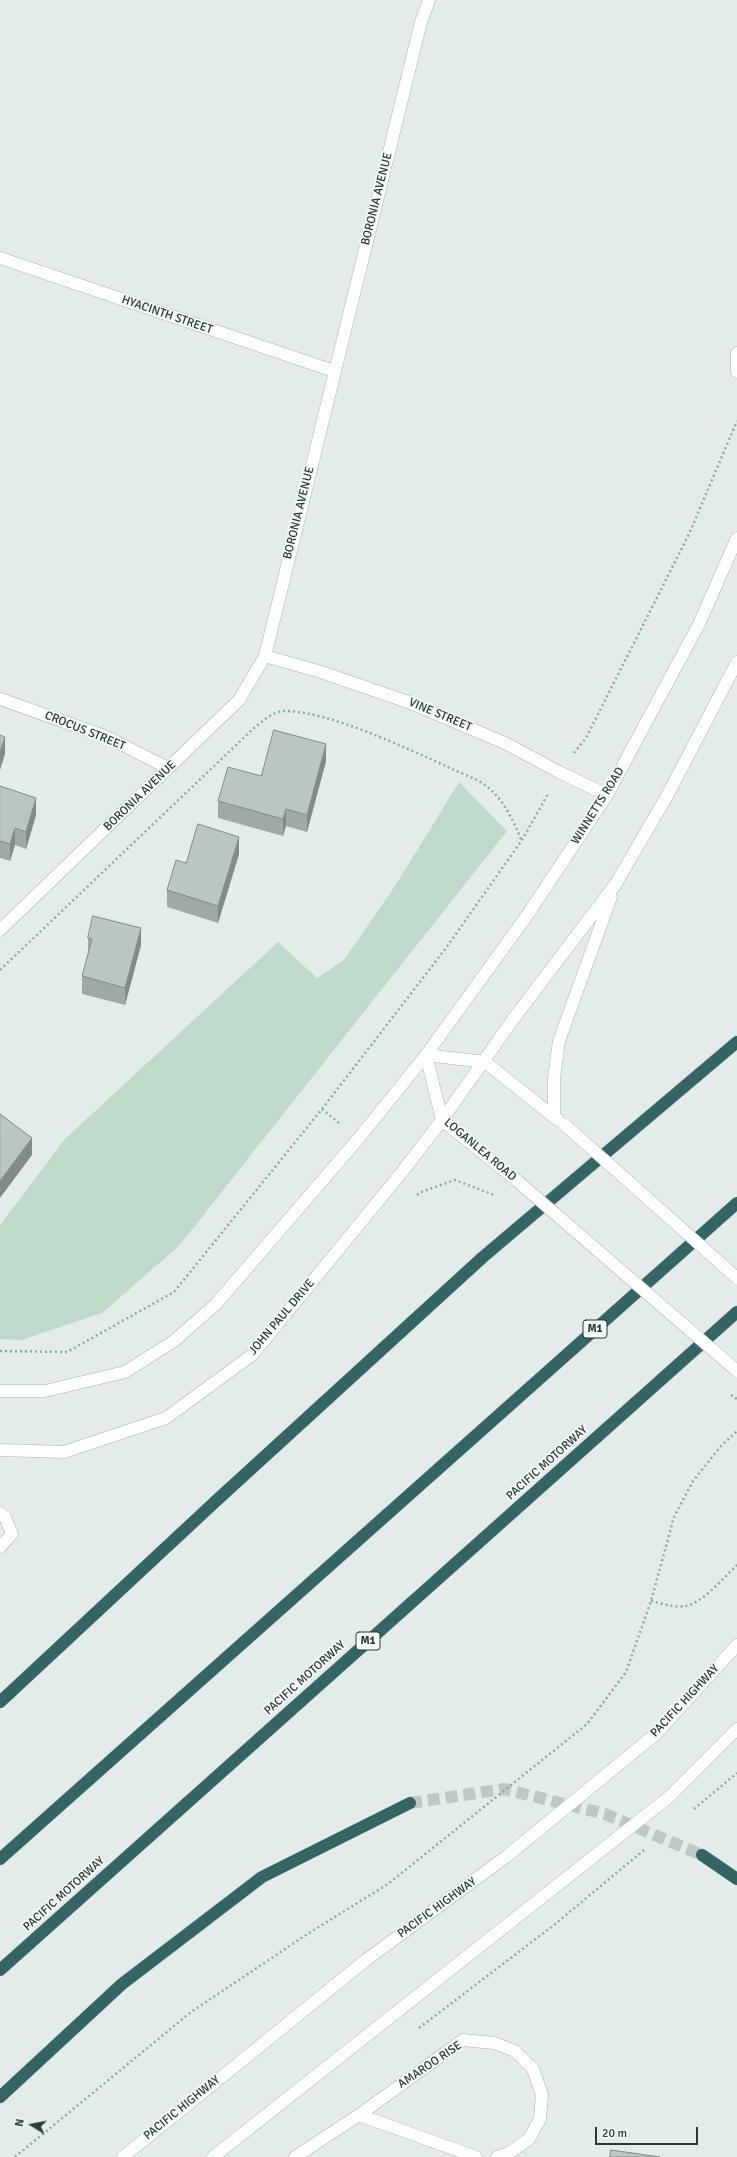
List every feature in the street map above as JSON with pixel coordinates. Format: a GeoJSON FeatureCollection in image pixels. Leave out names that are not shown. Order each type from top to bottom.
{"type":"FeatureCollection","features":[{"type":"Feature","properties":{"kind":"highway"},"geometry":{"type":"LineString","coordinates":[[0,1702],[217,1500],[483,1257],[737,1042]]}},
{"type":"Feature","properties":{"kind":"highway","name":"M1"},"geometry":{"type":"LineString","coordinates":[[0,1859],[737,1203]]}},
{"type":"Feature","properties":{"kind":"highway","name":"PACIFIC MOTORWAY"},"geometry":{"type":"LineString","coordinates":[[0,1970],[737,1312]]}},
{"type":"Feature","properties":{"kind":"highway"},"geometry":{"type":"LineString","coordinates":[[0,2097],[122,1984],[262,1877],[410,1803]]}},
{"type":"Feature","properties":{"kind":"highway"},"geometry":{"type":"LineString","coordinates":[[702,1855],[737,1879]]}},
{"type":"Feature","properties":{"kind":"main road","name":"BORONIA AVENUE"},"geometry":{"type":"LineString","coordinates":[[0,930],[239,700],[265,656],[421,22],[429,0]]}},
{"type":"Feature","properties":{"kind":"main road","name":"HYACINTH STREET"},"geometry":{"type":"LineString","coordinates":[[0,258],[334,371]]}},
{"type":"Feature","properties":{"kind":"main road"},"geometry":{"type":"LineString","coordinates":[[737,352],[737,372]]}},
{"type":"Feature","properties":{"kind":"main road","name":"WINNETTS ROAD"},"geometry":{"type":"LineString","coordinates":[[426,1055],[526,917],[607,795],[699,624],[737,538]]}},
{"type":"Feature","properties":{"kind":"main road","name":"VINE STREET"},"geometry":{"type":"LineString","coordinates":[[265,656],[321,672],[408,702],[505,743],[559,772],[607,795]]}},
{"type":"Feature","properties":{"kind":"main road"},"geometry":{"type":"LineString","coordinates":[[442,1120],[485,1062],[514,1018],[615,885],[667,796],[737,662]]}},
{"type":"Feature","properties":{"kind":"main road","name":"CROCUS STREET"},"geometry":{"type":"LineString","coordinates":[[0,699],[108,738],[168,768]]}},
{"type":"Feature","properties":{"kind":"main road"},"geometry":{"type":"LineString","coordinates":[[554,1116],[554,1078],[559,1041],[615,885]]}},
{"type":"Feature","properties":{"kind":"main road"},"geometry":{"type":"LineString","coordinates":[[0,1391],[45,1391],[126,1372],[174,1341],[216,1304],[359,1138],[426,1055],[485,1062],[554,1116],[737,1278]]}},
{"type":"Feature","properties":{"kind":"main road","name":"LOGANLEA ROAD"},"geometry":{"type":"LineString","coordinates":[[426,1055],[442,1120],[516,1180],[737,1371]]}},
{"type":"Feature","properties":{"kind":"main road","name":"JOHN PAUL DRIVE"},"geometry":{"type":"LineString","coordinates":[[0,1450],[64,1452],[166,1418],[246,1359],[252,1354],[402,1172],[442,1120]]}},
{"type":"Feature","properties":{"kind":"main road"},"geometry":{"type":"LineString","coordinates":[[0,1513],[5,1517],[12,1534],[0,1547]]}},
{"type":"Feature","properties":{"kind":"main road","name":"PACIFIC HIGHWAY"},"geometry":{"type":"LineString","coordinates":[[123,2157],[366,1960],[508,1856],[657,1733],[737,1645]]}},
{"type":"Feature","properties":{"kind":"main road"},"geometry":{"type":"LineString","coordinates":[[213,2157],[669,1797],[737,1729]]}},
{"type":"Feature","properties":{"kind":"main road","name":"AMAROO RISE"},"geometry":{"type":"LineString","coordinates":[[295,2157],[359,2114],[463,2040],[494,2043],[515,2051],[533,2069],[542,2095],[540,2119],[529,2139],[509,2153],[497,2157]]}},
{"type":"Feature","properties":{"kind":"main road"},"geometry":{"type":"LineString","coordinates":[[359,2114],[476,2157]]}},
{"type":"Feature","properties":{"kind":"path"},"geometry":{"type":"LineString","coordinates":[[586,738],[689,534],[737,421]]}},
{"type":"Feature","properties":{"kind":"path"},"geometry":{"type":"LineString","coordinates":[[0,970],[254,728],[272,714],[284,711],[308,714],[344,724],[420,754],[482,783],[507,808],[522,840]]}},
{"type":"Feature","properties":{"kind":"path"},"geometry":{"type":"LineString","coordinates":[[0,1351],[67,1352],[174,1292],[322,1109],[446,948],[522,840],[541,808]]}},
{"type":"Feature","properties":{"kind":"path"},"geometry":{"type":"LineString","coordinates":[[421,1192],[455,1180],[494,1195]]}},
{"type":"Feature","properties":{"kind":"path"},"geometry":{"type":"LineString","coordinates":[[15,2157],[192,2012],[309,1933],[388,1884],[587,1724],[626,1672],[651,1601],[674,1517],[693,1481],[721,1446],[737,1431]]}},
{"type":"Feature","properties":{"kind":"path"},"geometry":{"type":"LineString","coordinates":[[651,1601],[679,1606],[686,1606],[697,1602],[737,1565]]}},
{"type":"Feature","properties":{"kind":"green space"},"geometry":{"type":"Polygon","coordinates":[[[459,782],[507,831],[179,1246],[102,1313],[22,1340],[0,1339],[0,1225],[65,1139],[278,942],[317,978],[344,960],[397,883],[459,782]]]}},
{"type":"Feature","properties":{"kind":"building"},"geometry":{"type":"Polygon","coordinates":[[[274,730],[326,744],[307,815],[286,809],[283,819],[218,801],[228,767],[261,776],[274,730]]]}},
{"type":"Feature","properties":{"kind":"building"},"geometry":{"type":"Polygon","coordinates":[[[0,735],[5,737],[0,752],[0,735]]]}},
{"type":"Feature","properties":{"kind":"building"},"geometry":{"type":"Polygon","coordinates":[[[0,786],[36,798],[26,832],[15,828],[10,844],[0,841],[0,786]]]}},
{"type":"Feature","properties":{"kind":"building"},"geometry":{"type":"Polygon","coordinates":[[[198,824],[239,837],[218,906],[167,890],[176,860],[186,863],[198,824]]]}},
{"type":"Feature","properties":{"kind":"building"},"geometry":{"type":"Polygon","coordinates":[[[93,916],[141,928],[125,988],[82,976],[92,939],[88,938],[93,916]]]}},
{"type":"Feature","properties":{"kind":"building"},"geometry":{"type":"Polygon","coordinates":[[[0,1114],[32,1138],[0,1181],[0,1114]]]}},
{"type":"Feature","properties":{"kind":"building"},"geometry":{"type":"Polygon","coordinates":[[[611,2150],[660,2157],[610,2157],[611,2150]]]}},
{"type":"Feature","properties":{"kind":"tunnel"},"geometry":{"type":"LineString","coordinates":[[410,1803],[504,1789],[605,1814],[702,1855]]}}]}
